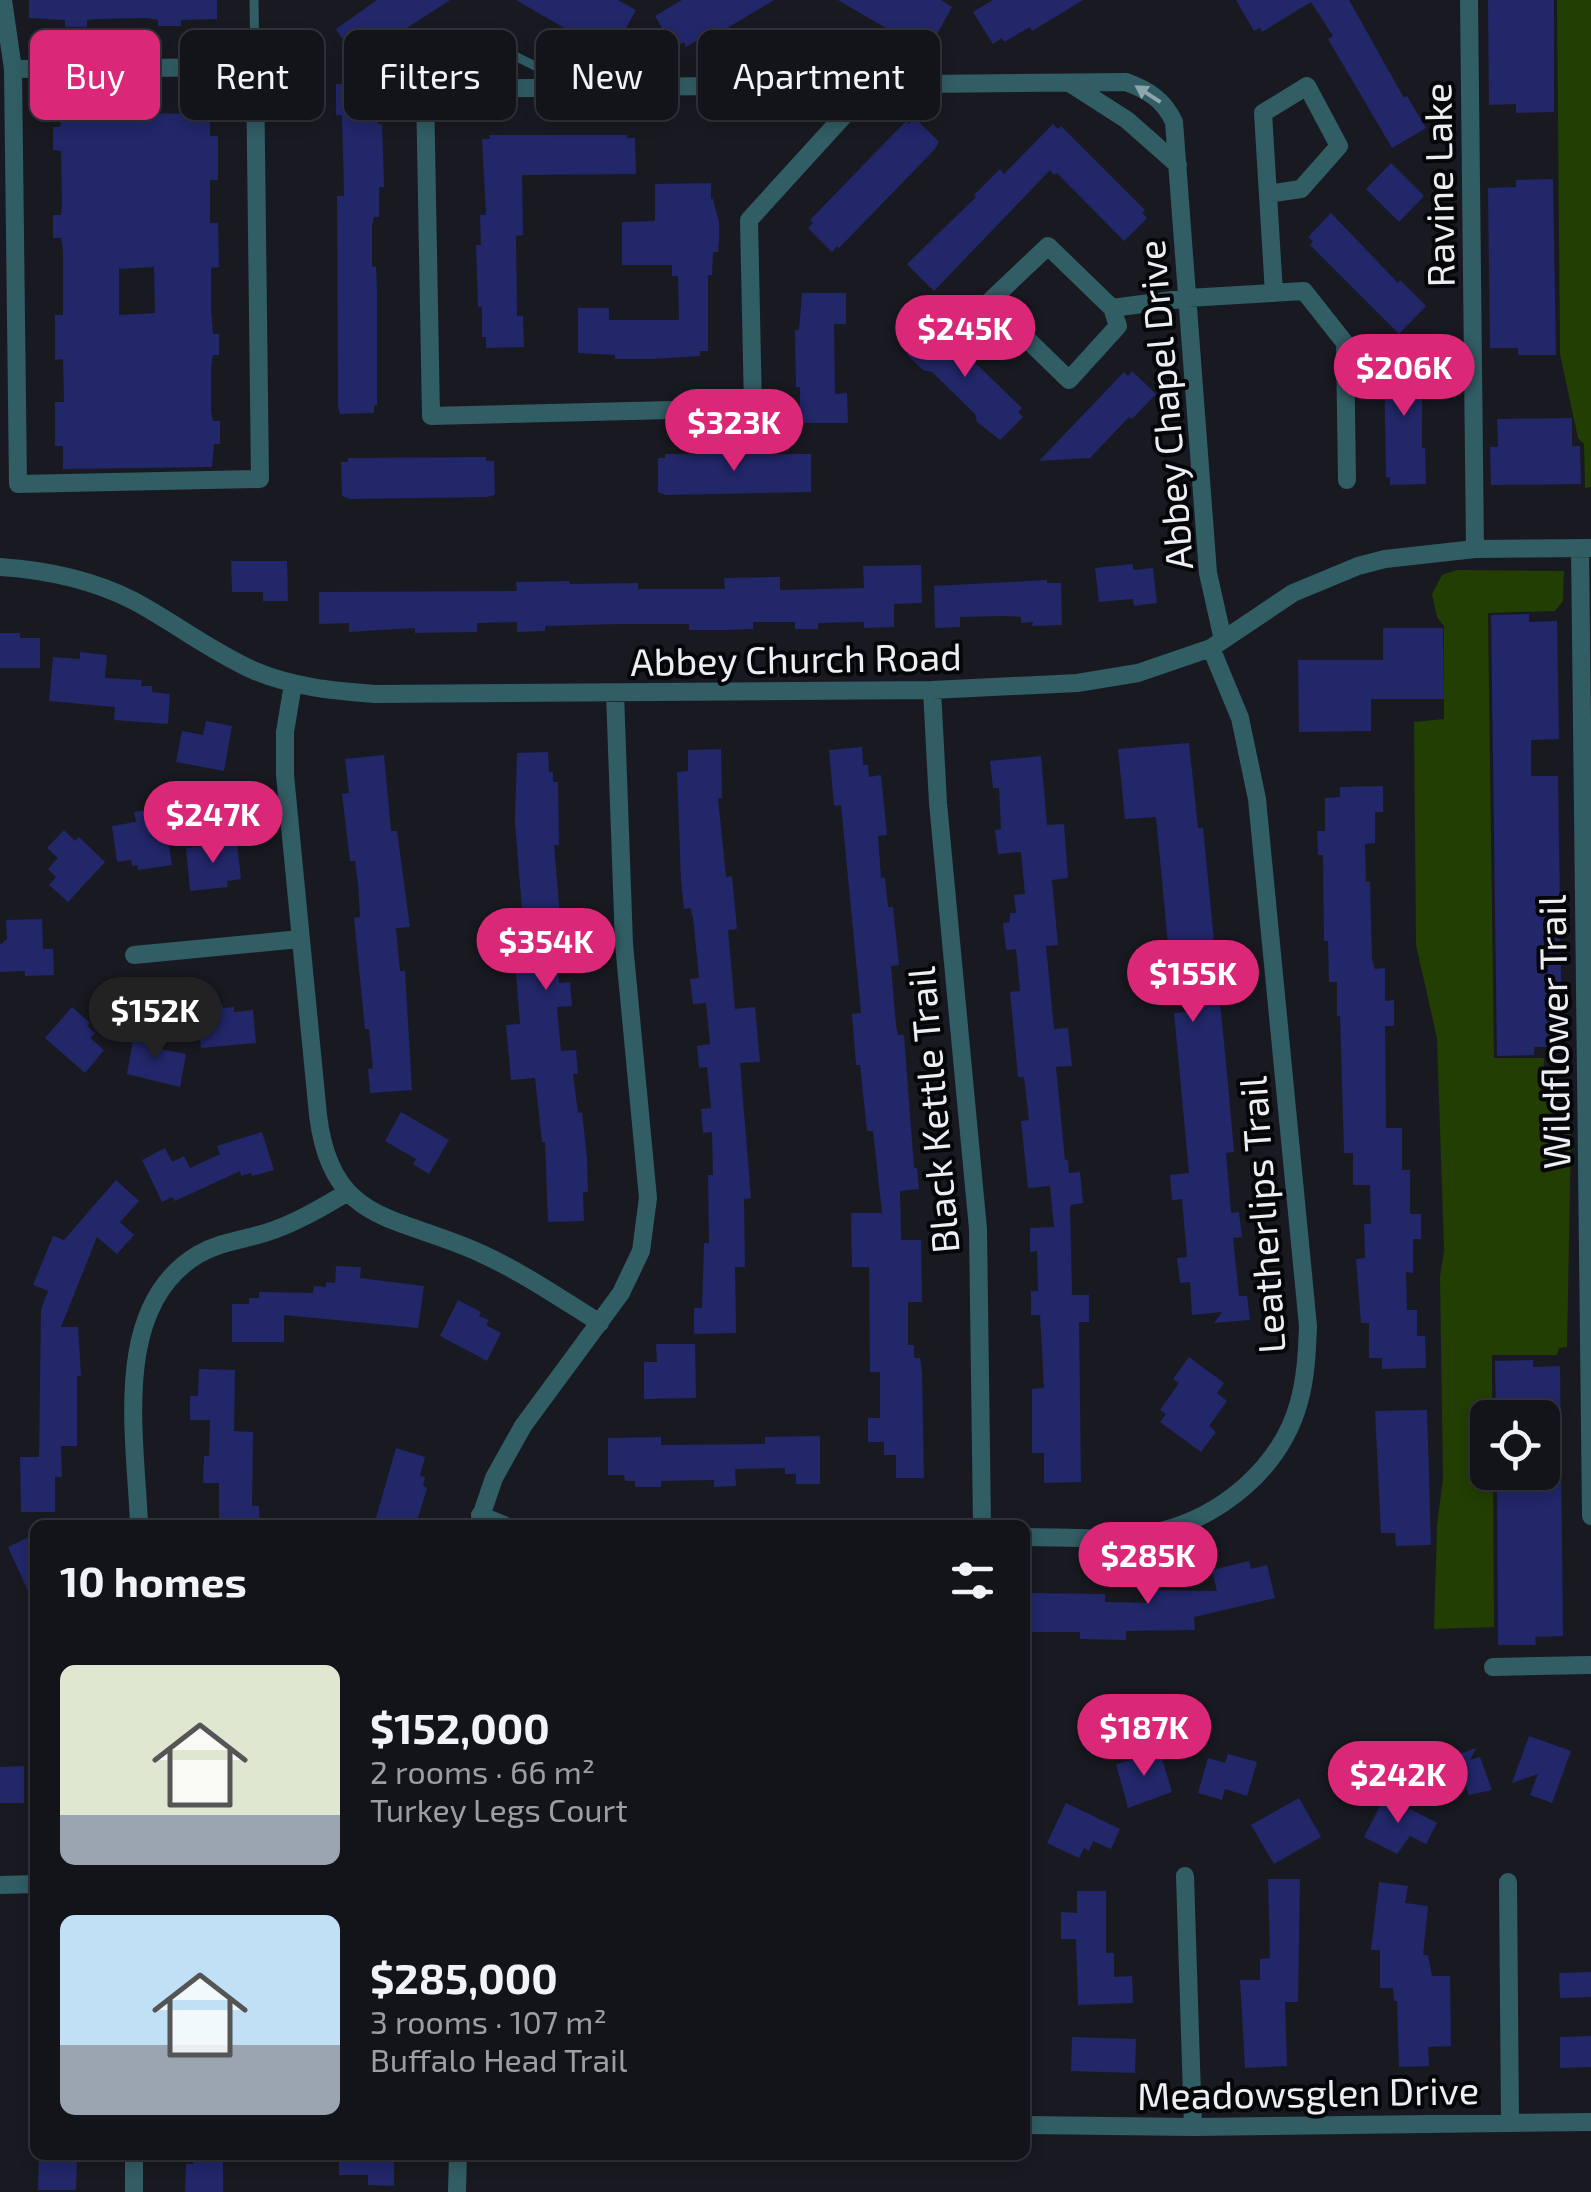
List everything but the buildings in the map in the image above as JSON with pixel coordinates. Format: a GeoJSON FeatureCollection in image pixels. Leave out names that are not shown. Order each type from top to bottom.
{"type":"FeatureCollection","features":[{"type":"Feature","properties":{"kind":"street"},"geometry":{"type":"LineString","coordinates":[[3,0],[13,69],[18,484],[260,479],[256,120]]}},
{"type":"Feature","properties":{"kind":"street","name":"Ravine Lake"},"geometry":{"type":"LineString","coordinates":[[1468,0],[1476,549]]}},
{"type":"Feature","properties":{"kind":"street"},"geometry":{"type":"LineString","coordinates":[[13,69],[180,68]]}},
{"type":"Feature","properties":{"kind":"street","name":"Abbey Chapel Drive"},"geometry":{"type":"LineString","coordinates":[[940,85],[1126,82],[1160,100],[1174,122],[1208,573],[1218,644]]}},
{"type":"Feature","properties":{"kind":"street"},"geometry":{"type":"LineString","coordinates":[[1070,83],[1127,120],[1178,165]]}},
{"type":"Feature","properties":{"kind":"street"},"geometry":{"type":"LineString","coordinates":[[1268,194],[1301,189],[1339,146],[1307,86],[1264,113],[1268,194],[1274,293]]}},
{"type":"Feature","properties":{"kind":"street"},"geometry":{"type":"LineString","coordinates":[[425,120],[431,416],[753,408],[749,220],[840,120]]}},
{"type":"Feature","properties":{"kind":"street"},"geometry":{"type":"LineString","coordinates":[[1048,246],[1112,308],[1118,326],[1069,380],[989,302],[1048,246]]}},
{"type":"Feature","properties":{"kind":"street"},"geometry":{"type":"LineString","coordinates":[[1112,308],[1188,298],[1304,291],[1345,343],[1347,480]]}},
{"type":"Feature","properties":{"kind":"street","name":"Abbey Church Road"},"geometry":{"type":"LineString","coordinates":[[0,567],[90,582],[132,600],[225,657],[292,684],[376,694],[932,690],[1042,687],[1138,673],[1218,644],[1293,594],[1358,566],[1409,554],[1586,548]]}},
{"type":"Feature","properties":{"kind":"street","name":"Wildflower Trail"},"geometry":{"type":"LineString","coordinates":[[1586,548],[1591,1516]]}},
{"type":"Feature","properties":{"kind":"street","name":"Leatherlips Trail"},"geometry":{"type":"LineString","coordinates":[[1030,1538],[1118,1538],[1194,1520],[1228,1501],[1258,1475],[1281,1442],[1299,1405],[1307,1366],[1308,1326],[1257,799],[1240,718],[1218,644]]}},
{"type":"Feature","properties":{"kind":"street"},"geometry":{"type":"LineString","coordinates":[[292,684],[285,732],[286,775],[300,939],[322,1145],[327,1160],[348,1192],[377,1216],[459,1244],[516,1270],[600,1323]]}},
{"type":"Feature","properties":{"kind":"street","name":"Black Kettle Trail"},"geometry":{"type":"LineString","coordinates":[[932,690],[938,803],[978,1229],[982,1520]]}},
{"type":"Feature","properties":{"kind":"street"},"geometry":{"type":"LineString","coordinates":[[479,1520],[494,1478],[523,1426],[632,1275],[640,1250],[648,1198],[624,944],[614,693]]}},
{"type":"Feature","properties":{"kind":"street"},"geometry":{"type":"LineString","coordinates":[[134,954],[300,939]]}},
{"type":"Feature","properties":{"kind":"street"},"geometry":{"type":"LineString","coordinates":[[139,1520],[134,1368],[147,1312],[162,1287],[200,1254],[222,1243],[266,1233],[348,1192]]}},
{"type":"Feature","properties":{"kind":"street"},"geometry":{"type":"LineString","coordinates":[[1493,1667],[1591,1665]]}},
{"type":"Feature","properties":{"kind":"street"},"geometry":{"type":"LineString","coordinates":[[1185,1876],[1193,2127]]}},
{"type":"Feature","properties":{"kind":"street"},"geometry":{"type":"LineString","coordinates":[[1508,1882],[1510,2122]]}},
{"type":"Feature","properties":{"kind":"street"},"geometry":{"type":"LineString","coordinates":[[0,1884],[30,1884]]}},
{"type":"Feature","properties":{"kind":"street","name":"Meadowsglen Drive"},"geometry":{"type":"LineString","coordinates":[[1030,2125],[1591,2122]]}},
{"type":"Feature","properties":{"kind":"street"},"geometry":{"type":"LineString","coordinates":[[134,2160],[134,2192]]}},
{"type":"Feature","properties":{"kind":"street"},"geometry":{"type":"LineString","coordinates":[[457,2192],[458,2160]]}},
{"type":"Feature","properties":{"kind":"lane"},"geometry":{"type":"LineString","coordinates":[[254,0],[254,30]]}},
{"type":"Feature","properties":{"kind":"green space"},"geometry":{"type":"Polygon","coordinates":[[[1557,0],[1591,0],[1591,487],[1585,488],[1584,444],[1578,438],[1560,354],[1557,0]]]}},
{"type":"Feature","properties":{"kind":"green space"},"geometry":{"type":"Polygon","coordinates":[[[1457,570],[1564,571],[1563,601],[1555,611],[1488,613],[1494,1058],[1544,1058],[1542,1093],[1560,1103],[1559,1130],[1571,1135],[1567,1347],[1559,1348],[1557,1355],[1492,1355],[1492,1400],[1470,1400],[1470,1490],[1493,1490],[1494,1627],[1434,1629],[1437,1525],[1443,1479],[1440,1277],[1444,1250],[1437,1038],[1416,945],[1414,722],[1444,719],[1444,626],[1437,617],[1432,594],[1442,575],[1457,570]]]}}]}
